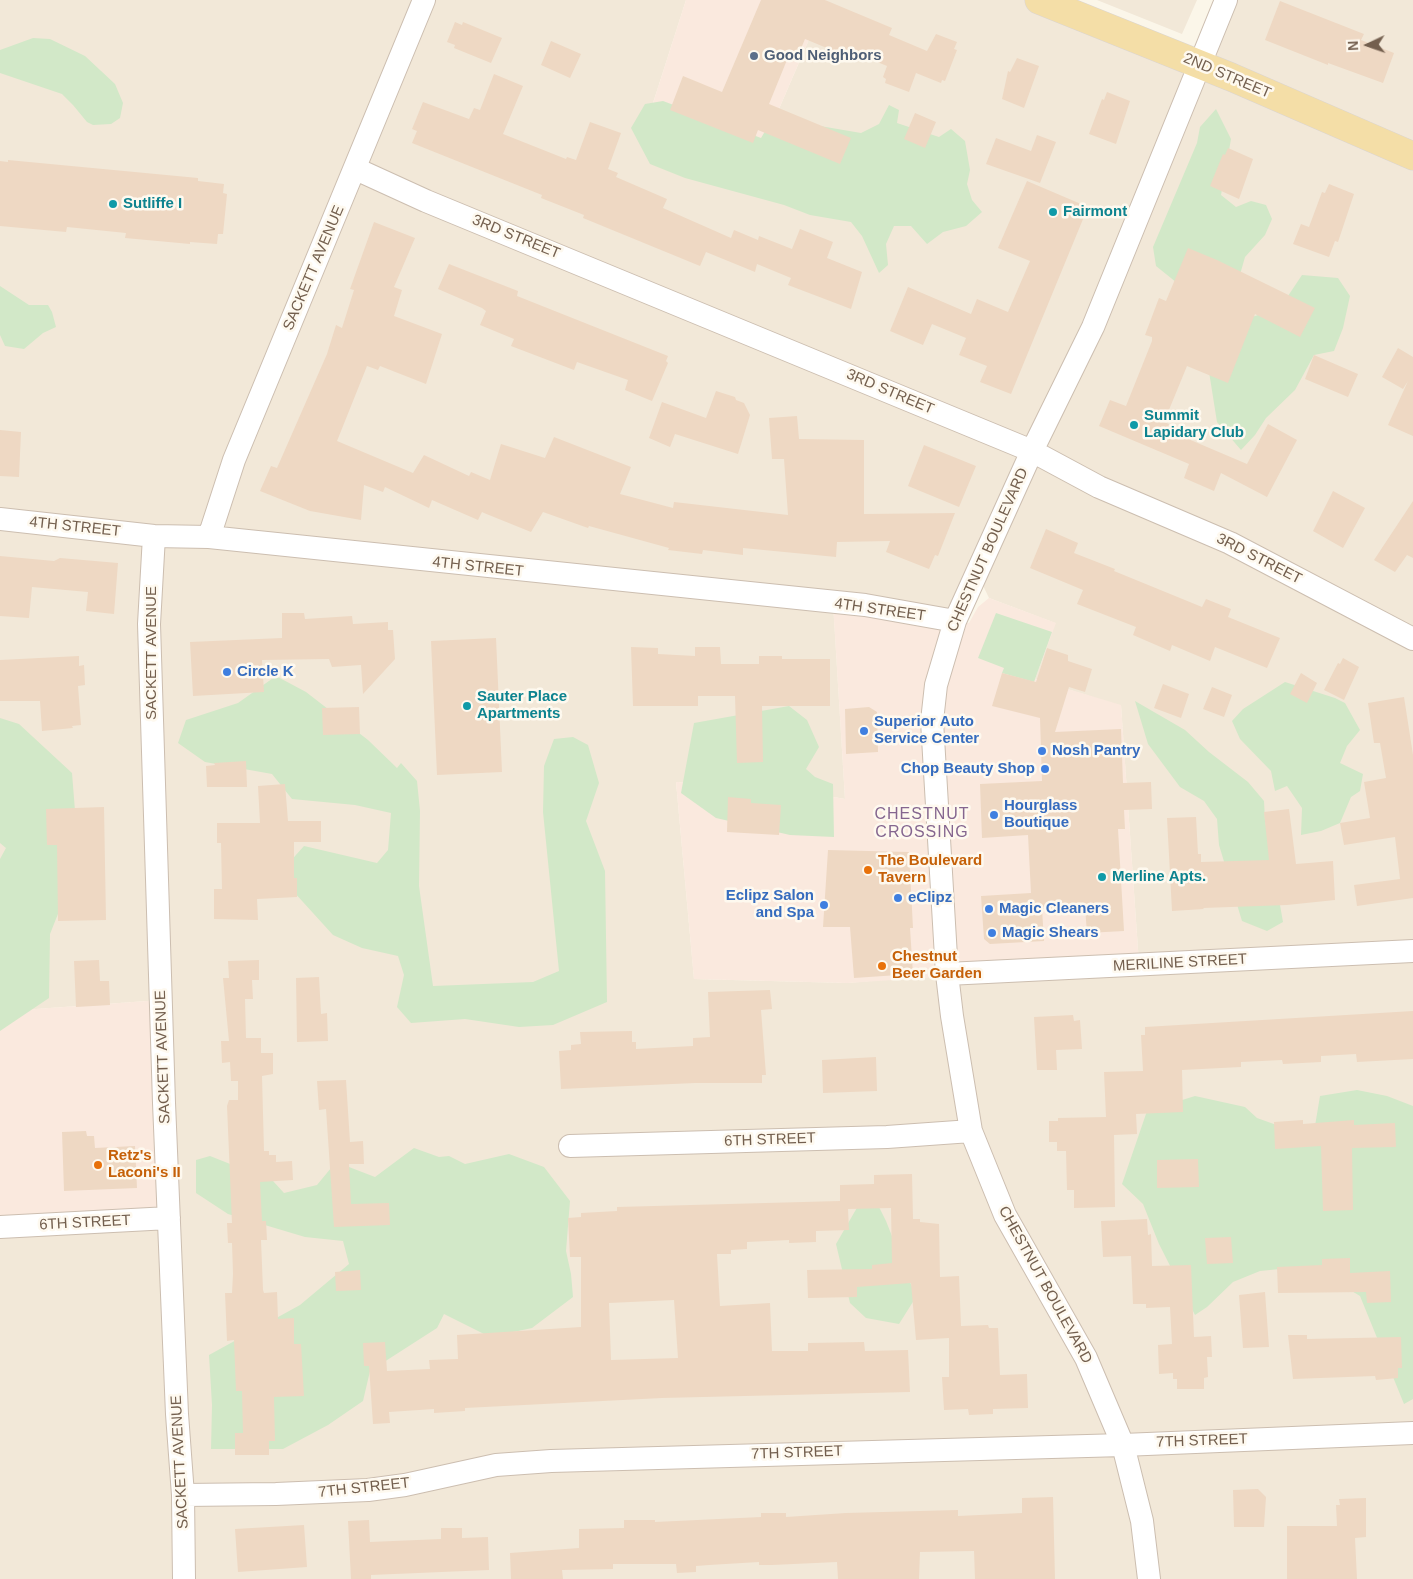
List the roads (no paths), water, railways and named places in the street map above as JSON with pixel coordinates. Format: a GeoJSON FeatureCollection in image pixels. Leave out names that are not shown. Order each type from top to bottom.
{"type":"FeatureCollection","features":[{"type":"Feature","properties":{"kind":"main road","name":"2ND STREET"},"geometry":{"type":"LineString","coordinates":[[1039,0],[1199,64],[1413,156]]}},
{"type":"Feature","properties":{"kind":"street","name":"SACKETT AVENUE"},"geometry":{"type":"LineString","coordinates":[[209,538],[234,460],[356,169],[424,0]]}},
{"type":"Feature","properties":{"kind":"street","name":"CHESTNUT BOULEVARD"},"geometry":{"type":"LineString","coordinates":[[1149,1579],[1142,1521],[1123,1445],[1086,1358],[1005,1215],[971,1131],[947,974],[932,721],[936,685],[955,621],[1032,451],[1093,327],[1226,0]]}},
{"type":"Feature","properties":{"kind":"street","name":"3RD STREET"},"geometry":{"type":"LineString","coordinates":[[356,169],[426,201],[1032,451],[1099,487],[1230,543],[1413,640]]}},
{"type":"Feature","properties":{"kind":"street","name":"4TH STREET"},"geometry":{"type":"LineString","coordinates":[[0,519],[154,536],[209,538],[865,605],[955,621]]}},
{"type":"Feature","properties":{"kind":"street","name":"SACKETT AVENUE"},"geometry":{"type":"LineString","coordinates":[[154,536],[149,624],[169,1218],[177,1414],[183,1495],[184,1579]]}},
{"type":"Feature","properties":{"kind":"street","name":"MERILINE STREET"},"geometry":{"type":"LineString","coordinates":[[947,974],[1413,951]]}},
{"type":"Feature","properties":{"kind":"street","name":"6TH STREET"},"geometry":{"type":"LineString","coordinates":[[570,1146],[878,1138],[971,1131]]}},
{"type":"Feature","properties":{"kind":"street","name":"6TH STREET"},"geometry":{"type":"LineString","coordinates":[[0,1227],[169,1218]]}},
{"type":"Feature","properties":{"kind":"street","name":"7TH STREET"},"geometry":{"type":"LineString","coordinates":[[183,1495],[276,1494],[368,1490],[405,1485],[496,1465],[551,1461],[1123,1445],[1413,1433]]}},
{"type":"Feature","properties":{"kind":"place","name":"Good Neighbors"},"geometry":{"type":"Point","coordinates":[754,56]}},
{"type":"Feature","properties":{"kind":"place","name":"Sutliffe I"},"geometry":{"type":"Point","coordinates":[113,204]}},
{"type":"Feature","properties":{"kind":"place","name":"Fairmont"},"geometry":{"type":"Point","coordinates":[1053,212]}},
{"type":"Feature","properties":{"kind":"place","name":"Summit Lapidary Club"},"geometry":{"type":"Point","coordinates":[1134,425]}},
{"type":"Feature","properties":{"kind":"place","name":"Circle K"},"geometry":{"type":"Point","coordinates":[227,672]}},
{"type":"Feature","properties":{"kind":"place","name":"Sauter Place Apartments"},"geometry":{"type":"Point","coordinates":[467,706]}},
{"type":"Feature","properties":{"kind":"place","name":"Superior Auto Service Center"},"geometry":{"type":"Point","coordinates":[864,731]}},
{"type":"Feature","properties":{"kind":"place","name":"Nosh Pantry"},"geometry":{"type":"Point","coordinates":[1042,751]}},
{"type":"Feature","properties":{"kind":"place","name":"Chop Beauty Shop"},"geometry":{"type":"Point","coordinates":[1045,769]}},
{"type":"Feature","properties":{"kind":"place","name":"Hourglass Boutique"},"geometry":{"type":"Point","coordinates":[994,815]}},
{"type":"Feature","properties":{"kind":"place","name":"The Boulevard Tavern"},"geometry":{"type":"Point","coordinates":[868,870]}},
{"type":"Feature","properties":{"kind":"place","name":"Merline Apts."},"geometry":{"type":"Point","coordinates":[1102,877]}},
{"type":"Feature","properties":{"kind":"place","name":"eClipz"},"geometry":{"type":"Point","coordinates":[898,898]}},
{"type":"Feature","properties":{"kind":"place","name":"Eclipz Salon and Spa"},"geometry":{"type":"Point","coordinates":[824,905]}},
{"type":"Feature","properties":{"kind":"place","name":"Magic Cleaners"},"geometry":{"type":"Point","coordinates":[989,909]}},
{"type":"Feature","properties":{"kind":"place","name":"Magic Shears"},"geometry":{"type":"Point","coordinates":[992,933]}},
{"type":"Feature","properties":{"kind":"place","name":"Chestnut Beer Garden"},"geometry":{"type":"Point","coordinates":[882,966]}},
{"type":"Feature","properties":{"kind":"place","name":"Retz's Laconi's II"},"geometry":{"type":"Point","coordinates":[98,1165]}},
{"type":"Feature","properties":{"kind":"district","name":"CHESTNUT CROSSING"},"geometry":{"type":"Point","coordinates":[922,824]}}]}
